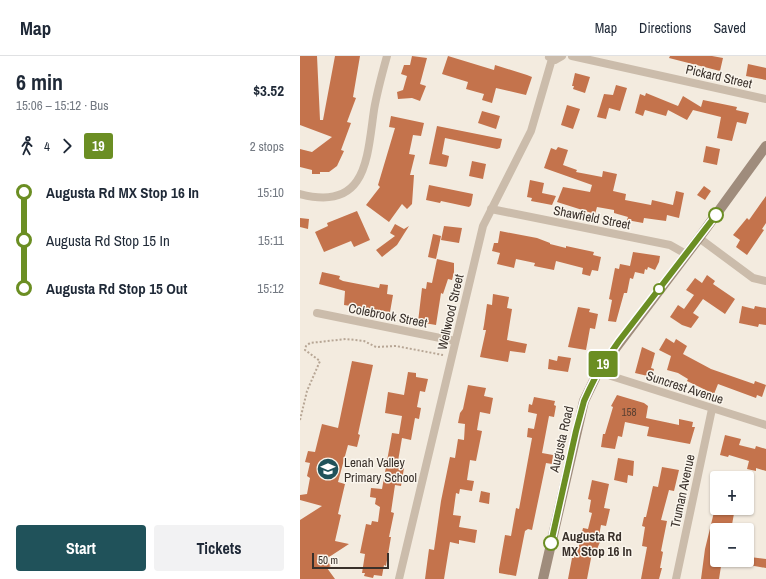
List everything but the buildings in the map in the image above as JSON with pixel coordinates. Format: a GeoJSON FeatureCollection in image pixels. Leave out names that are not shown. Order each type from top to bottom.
{"type":"FeatureCollection","features":[{"type":"Feature","properties":{"kind":"main road","name":"Augusta Road"},"geometry":{"type":"LineString","coordinates":[[543,579],[584,401],[599,370],[699,238],[766,146]]}},
{"type":"Feature","properties":{"kind":"street"},"geometry":{"type":"LineString","coordinates":[[300,194],[316,198],[337,195],[356,183],[362,174],[367,157],[376,97],[386,56]]}},
{"type":"Feature","properties":{"kind":"street"},"geometry":{"type":"LineString","coordinates":[[550,58],[558,60],[562,56]]}},
{"type":"Feature","properties":{"kind":"street","name":"Pickard Street"},"geometry":{"type":"LineString","coordinates":[[572,56],[766,99]]}},
{"type":"Feature","properties":{"kind":"street","name":"Wellwood Street"},"geometry":{"type":"LineString","coordinates":[[399,579],[482,231],[490,210],[531,131],[550,58]]}},
{"type":"Feature","properties":{"kind":"street","name":"Shawfield Street"},"geometry":{"type":"LineString","coordinates":[[490,210],[670,245],[686,254]]}},
{"type":"Feature","properties":{"kind":"street"},"geometry":{"type":"LineString","coordinates":[[699,238],[753,278],[766,281]]}},
{"type":"Feature","properties":{"kind":"street","name":"Colebrook Street"},"geometry":{"type":"LineString","coordinates":[[316,313],[456,341]]}},
{"type":"Feature","properties":{"kind":"street","name":"Suncrest Avenue"},"geometry":{"type":"LineString","coordinates":[[599,370],[611,376],[766,425]]}},
{"type":"Feature","properties":{"kind":"street","name":"Truman Avenue"},"geometry":{"type":"LineString","coordinates":[[676,579],[712,408]]}},
{"type":"Feature","properties":{"kind":"path"},"geometry":{"type":"LineString","coordinates":[[300,420],[307,391],[320,361],[305,350],[306,346],[310,343],[346,338],[364,341],[376,347],[396,346],[452,357]]}},
{"type":"Feature","properties":{"kind":"bus line","name":"19"},"geometry":{"type":"LineString","coordinates":[[551,543],[584,401],[599,370],[619,341],[716,215]]}},
{"type":"Feature","properties":{"kind":"place","name":"Lenah Valley Primary School"},"geometry":{"type":"Point","coordinates":[328,469]}},
{"type":"Feature","properties":{"kind":"place","name":"Augusta Rd MX Stop 16 In"},"geometry":{"type":"Point","coordinates":[551,543]}}]}
